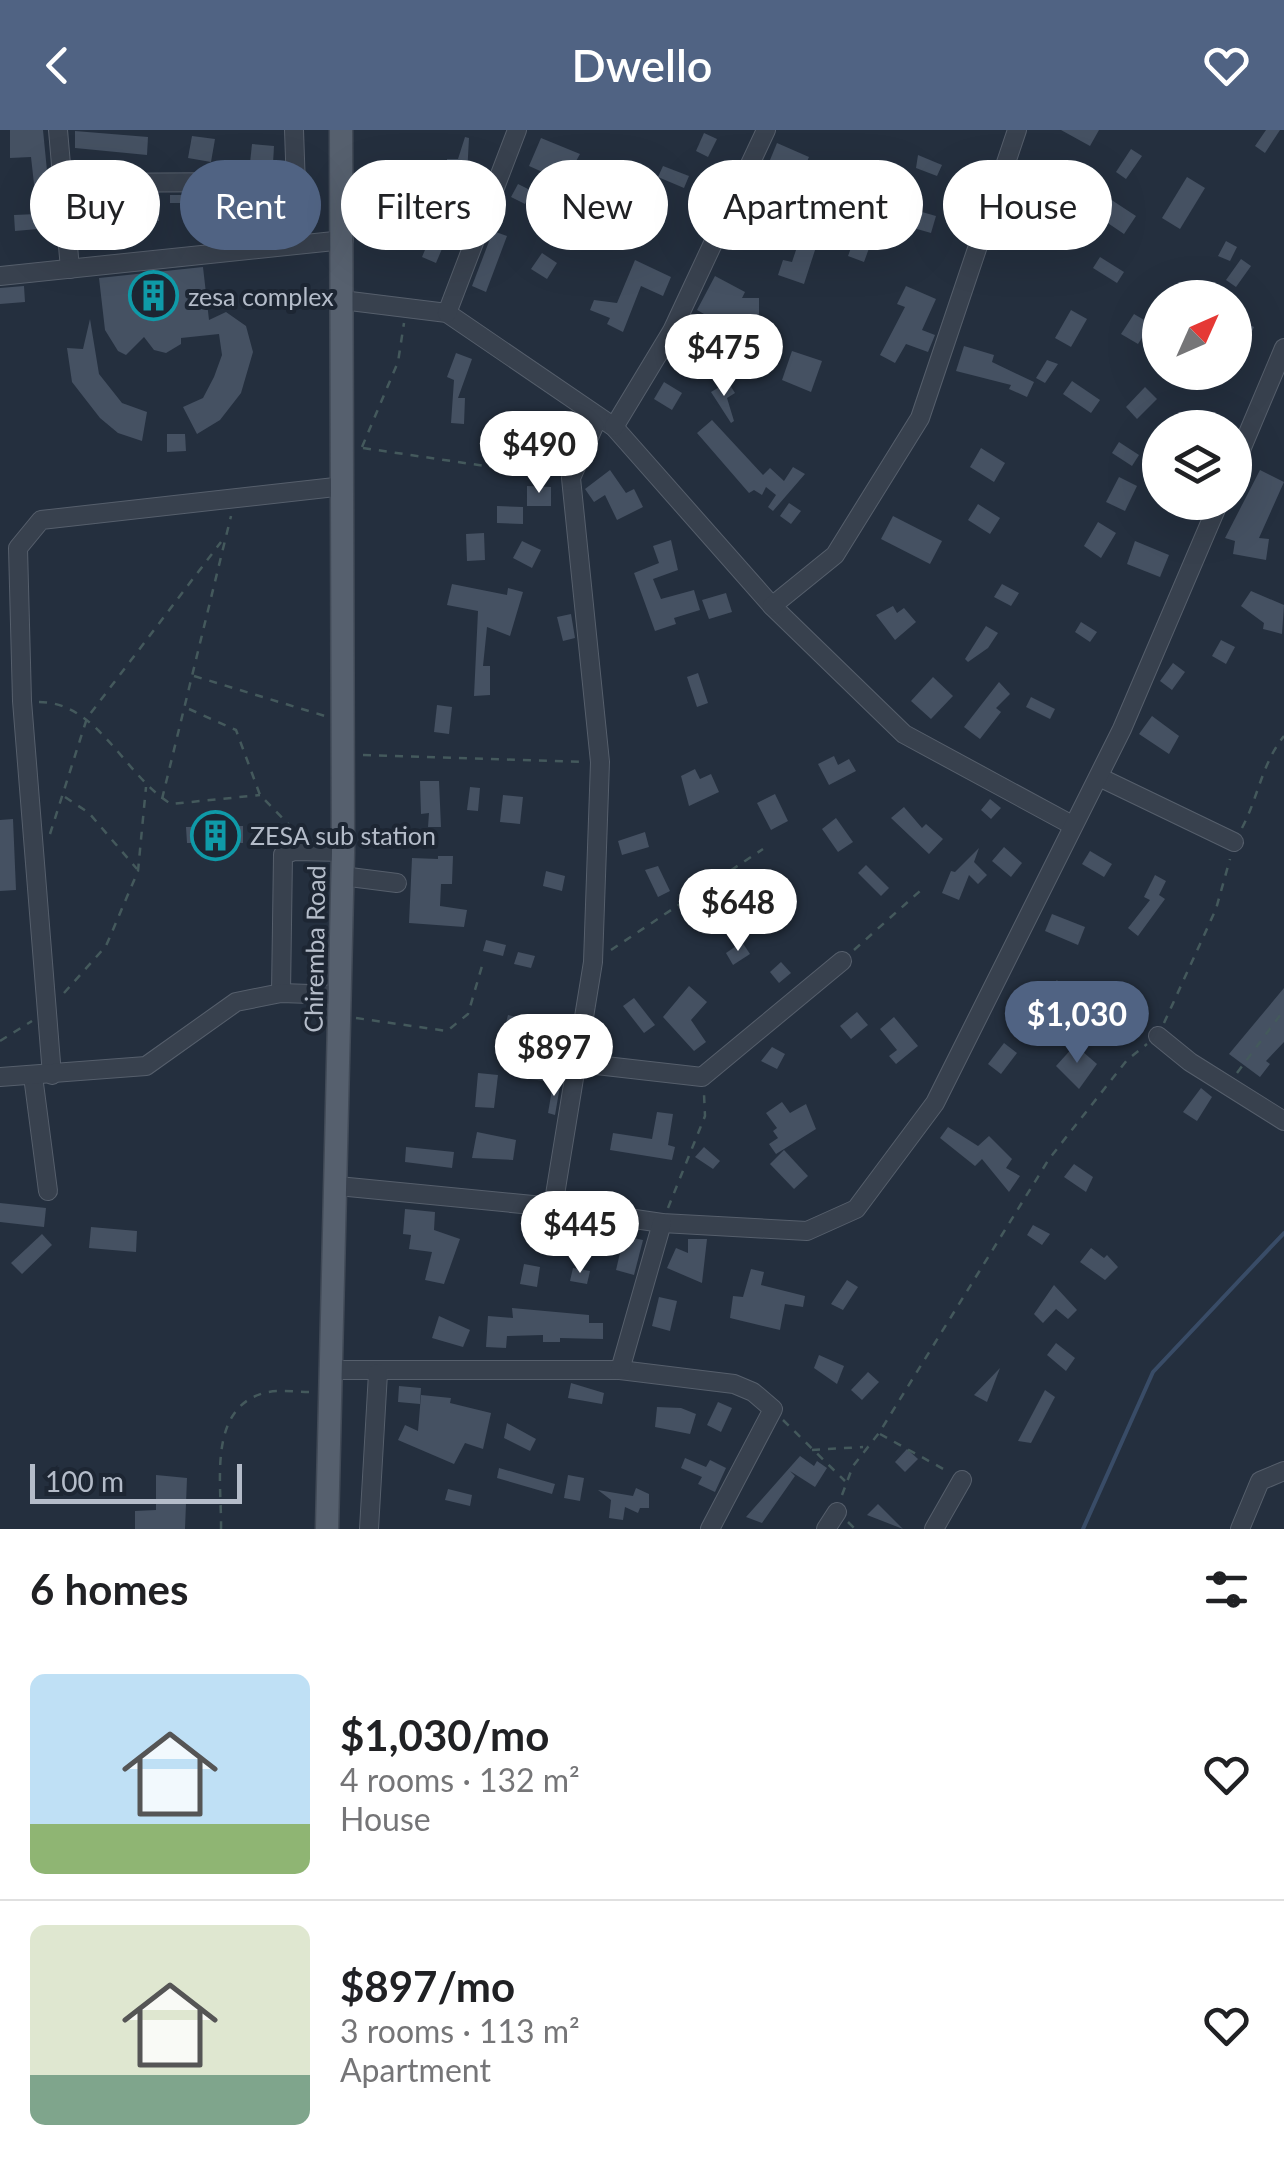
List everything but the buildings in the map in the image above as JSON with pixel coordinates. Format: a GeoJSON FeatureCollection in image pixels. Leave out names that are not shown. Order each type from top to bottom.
{"type":"FeatureCollection","features":[{"type":"Feature","properties":{"kind":"main road","name":"Chiremba Road"},"geometry":{"type":"LineString","coordinates":[[341,130],[342,160]]}},
{"type":"Feature","properties":{"kind":"main road","name":"Chiremba Road"},"geometry":{"type":"LineString","coordinates":[[327,1529],[343,852],[344,250]]}},
{"type":"Feature","properties":{"kind":"street"},"geometry":{"type":"LineString","coordinates":[[58,130],[60,160]]}},
{"type":"Feature","properties":{"kind":"street"},"geometry":{"type":"LineString","coordinates":[[294,130],[297,160]]}},
{"type":"Feature","properties":{"kind":"street"},"geometry":{"type":"LineString","coordinates":[[447,313],[517,130]]}},
{"type":"Feature","properties":{"kind":"street"},"geometry":{"type":"LineString","coordinates":[[553,1207],[593,962],[600,762],[571,478],[672,331],[766,130]]}},
{"type":"Feature","properties":{"kind":"street"},"geometry":{"type":"LineString","coordinates":[[772,606],[835,555],[920,418],[1017,130]]}},
{"type":"Feature","properties":{"kind":"street"},"geometry":{"type":"LineString","coordinates":[[68,250],[70,269]]}},
{"type":"Feature","properties":{"kind":"street"},"geometry":{"type":"LineString","coordinates":[[0,276],[243,250]]}},
{"type":"Feature","properties":{"kind":"street"},"geometry":{"type":"LineString","coordinates":[[342,300],[447,313],[606,422],[772,606],[904,734],[1072,824]]}},
{"type":"Feature","properties":{"kind":"street"},"geometry":{"type":"LineString","coordinates":[[1252,430],[1279,375],[1284,348]]}},
{"type":"Feature","properties":{"kind":"street"},"geometry":{"type":"LineString","coordinates":[[48,1191],[42,1075],[48,1010],[22,701],[15,569],[18,548],[41,520],[344,486]]}},
{"type":"Feature","properties":{"kind":"street"},"geometry":{"type":"LineString","coordinates":[[338,1186],[553,1207],[662,1223],[808,1231],[856,1208],[935,1103],[1099,777],[1211,520]]}},
{"type":"Feature","properties":{"kind":"street"},"geometry":{"type":"LineString","coordinates":[[1099,777],[1234,842]]}},
{"type":"Feature","properties":{"kind":"street"},"geometry":{"type":"LineString","coordinates":[[281,993],[283,856],[343,852]]}},
{"type":"Feature","properties":{"kind":"street"},"geometry":{"type":"LineString","coordinates":[[342,876],[398,883]]}},
{"type":"Feature","properties":{"kind":"street"},"geometry":{"type":"LineString","coordinates":[[579,1063],[702,1077],[842,961]]}},
{"type":"Feature","properties":{"kind":"street"},"geometry":{"type":"LineString","coordinates":[[0,1077],[146,1066],[218,1011],[236,1002],[281,993],[340,1004]]}},
{"type":"Feature","properties":{"kind":"street"},"geometry":{"type":"LineString","coordinates":[[1158,1036],[1284,1121]]}},
{"type":"Feature","properties":{"kind":"street"},"geometry":{"type":"LineString","coordinates":[[620,1370],[662,1223]]}},
{"type":"Feature","properties":{"kind":"street"},"geometry":{"type":"LineString","coordinates":[[333,1380],[378,1373],[620,1370],[734,1384],[753,1392],[774,1410],[710,1529]]}},
{"type":"Feature","properties":{"kind":"street"},"geometry":{"type":"LineString","coordinates":[[369,1529],[378,1373]]}},
{"type":"Feature","properties":{"kind":"street"},"geometry":{"type":"LineString","coordinates":[[1240,1529],[1260,1481],[1284,1471]]}},
{"type":"Feature","properties":{"kind":"street"},"geometry":{"type":"LineString","coordinates":[[934,1529],[962,1480]]}},
{"type":"Feature","properties":{"kind":"street"},"geometry":{"type":"LineString","coordinates":[[826,1529],[837,1512]]}},
{"type":"Feature","properties":{"kind":"path"},"geometry":{"type":"LineString","coordinates":[[406,306],[398,362],[362,448],[571,478]]}},
{"type":"Feature","properties":{"kind":"path"},"geometry":{"type":"LineString","coordinates":[[162,799],[187,708],[221,542],[236,501]]}},
{"type":"Feature","properties":{"kind":"path"},"geometry":{"type":"LineString","coordinates":[[48,842],[87,718],[221,542]]}},
{"type":"Feature","properties":{"kind":"path"},"geometry":{"type":"LineString","coordinates":[[192,676],[343,722]]}},
{"type":"Feature","properties":{"kind":"path"},"geometry":{"type":"LineString","coordinates":[[22,701],[56,702],[87,718],[146,788],[171,804],[260,794]]}},
{"type":"Feature","properties":{"kind":"path"},"geometry":{"type":"LineString","coordinates":[[187,708],[236,730],[260,794],[314,851]]}},
{"type":"Feature","properties":{"kind":"path"},"geometry":{"type":"LineString","coordinates":[[837,1512],[846,1482],[865,1447],[879,1433],[1050,1158],[1127,1060],[1158,1036],[1216,909],[1234,842],[1260,796],[1268,756],[1284,736]]}},
{"type":"Feature","properties":{"kind":"path"},"geometry":{"type":"LineString","coordinates":[[343,760],[368,754],[600,762]]}},
{"type":"Feature","properties":{"kind":"path"},"geometry":{"type":"LineString","coordinates":[[0,1041],[48,1010],[106,946],[138,871],[146,788]]}},
{"type":"Feature","properties":{"kind":"path"},"geometry":{"type":"LineString","coordinates":[[64,796],[89,814],[138,871]]}},
{"type":"Feature","properties":{"kind":"path"},"geometry":{"type":"LineString","coordinates":[[593,962],[764,848]]}},
{"type":"Feature","properties":{"kind":"path"},"geometry":{"type":"LineString","coordinates":[[842,961],[920,891]]}},
{"type":"Feature","properties":{"kind":"path"},"geometry":{"type":"LineString","coordinates":[[340,1004],[448,1031],[468,1014],[482,966]]}},
{"type":"Feature","properties":{"kind":"path"},"geometry":{"type":"LineString","coordinates":[[1227,1086],[1284,1010]]}},
{"type":"Feature","properties":{"kind":"path"},"geometry":{"type":"LineString","coordinates":[[662,1223],[706,1116],[702,1077]]}},
{"type":"Feature","properties":{"kind":"path"},"geometry":{"type":"LineString","coordinates":[[220,1529],[222,1432],[240,1406],[264,1393],[333,1380]]}},
{"type":"Feature","properties":{"kind":"path"},"geometry":{"type":"LineString","coordinates":[[774,1410],[846,1482]]}},
{"type":"Feature","properties":{"kind":"path"},"geometry":{"type":"LineString","coordinates":[[879,1433],[962,1480]]}},
{"type":"Feature","properties":{"kind":"path"},"geometry":{"type":"LineString","coordinates":[[812,1450],[865,1447]]}},
{"type":"Feature","properties":{"kind":"waterway"},"geometry":{"type":"LineString","coordinates":[[1083,1529],[1153,1372],[1284,1233]]}},
{"type":"Feature","properties":{"kind":"place","name":"zesa complex"},"geometry":{"type":"Point","coordinates":[153,296]}},
{"type":"Feature","properties":{"kind":"place","name":"ZESA sub station"},"geometry":{"type":"Point","coordinates":[215,835]}}]}
